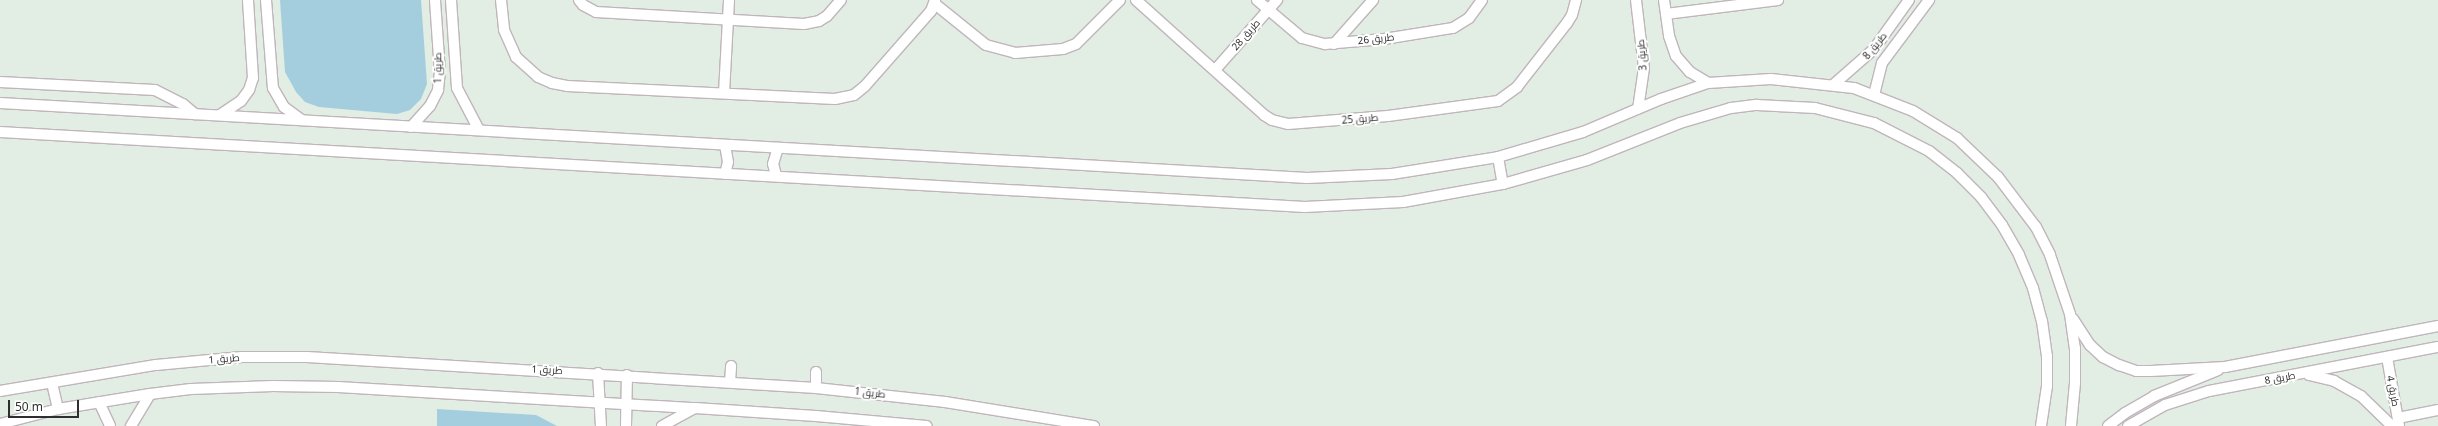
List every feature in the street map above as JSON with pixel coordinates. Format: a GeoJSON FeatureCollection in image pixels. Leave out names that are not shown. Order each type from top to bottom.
{"type":"FeatureCollection","features":[{"type":"Feature","properties":{"kind":"street"},"geometry":{"type":"LineString","coordinates":[[219,116],[231,110],[241,101],[253,78],[248,0]]}},
{"type":"Feature","properties":{"kind":"street"},"geometry":{"type":"LineString","coordinates":[[266,0],[273,88],[284,107],[302,120]]}},
{"type":"Feature","properties":{"kind":"street","name":"طريق 1"},"geometry":{"type":"LineString","coordinates":[[411,127],[430,106],[438,90],[440,72],[435,0]]}},
{"type":"Feature","properties":{"kind":"street","name":"طريق 1"},"geometry":{"type":"LineString","coordinates":[[451,0],[457,88],[478,130]]}},
{"type":"Feature","properties":{"kind":"street"},"geometry":{"type":"LineString","coordinates":[[501,0],[504,30],[516,57],[532,72],[552,82],[568,86],[835,99],[854,95],[872,78],[935,2],[986,45],[1015,53],[1063,49],[1076,44],[1120,0]]}},
{"type":"Feature","properties":{"kind":"street"},"geometry":{"type":"LineString","coordinates":[[579,0],[583,5],[596,12],[728,20],[811,23],[827,16],[841,0]]}},
{"type":"Feature","properties":{"kind":"street"},"geometry":{"type":"LineString","coordinates":[[724,93],[729,0]]}},
{"type":"Feature","properties":{"kind":"street","name":"طريق 25"},"geometry":{"type":"LineString","coordinates":[[1136,0],[1264,115],[1272,120],[1288,124],[1388,116],[1498,101],[1517,87],[1567,23],[1572,15],[1576,0]]}},
{"type":"Feature","properties":{"kind":"street","name":"طريق 26"},"geometry":{"type":"LineString","coordinates":[[1257,0],[1302,38],[1316,43],[1334,44],[1384,39],[1453,28],[1469,18],[1482,0]]}},
{"type":"Feature","properties":{"kind":"street","name":"طريق 28"},"geometry":{"type":"LineString","coordinates":[[1215,70],[1277,0]]}},
{"type":"Feature","properties":{"kind":"street"},"geometry":{"type":"LineString","coordinates":[[1334,44],[1373,0]]}},
{"type":"Feature","properties":{"kind":"street","name":"طريق 3"},"geometry":{"type":"LineString","coordinates":[[1636,0],[1644,68],[1638,109]]}},
{"type":"Feature","properties":{"kind":"street"},"geometry":{"type":"LineString","coordinates":[[1664,0],[1669,36],[1676,56],[1690,72],[1708,83]]}},
{"type":"Feature","properties":{"kind":"street"},"geometry":{"type":"LineString","coordinates":[[1666,14],[1778,0]]}},
{"type":"Feature","properties":{"kind":"street","name":"طريق 8"},"geometry":{"type":"LineString","coordinates":[[1834,85],[1874,49],[1909,0]]}},
{"type":"Feature","properties":{"kind":"street","name":"طريق 8"},"geometry":{"type":"LineString","coordinates":[[1874,95],[1877,73],[1882,63],[1929,0]]}},
{"type":"Feature","properties":{"kind":"street"},"geometry":{"type":"LineString","coordinates":[[0,103],[1285,178],[1392,174],[1498,157],[1583,132],[1638,109],[1708,83],[1771,79],[1854,88],[1913,111],[1936,124],[1978,155],[2018,201],[2043,241],[2062,284],[2070,314],[2075,348],[2075,383],[2071,426]]}},
{"type":"Feature","properties":{"kind":"street"},"geometry":{"type":"LineString","coordinates":[[0,82],[155,90],[170,96],[195,114]]}},
{"type":"Feature","properties":{"kind":"street"},"geometry":{"type":"LineString","coordinates":[[0,132],[776,176],[1281,207],[1354,206],[1403,202],[1502,184],[1587,160],[1680,123],[1731,108],[1757,105],[1814,108],[1874,123],[1929,151],[1956,173],[1981,198],[2002,225],[2019,256],[2033,288],[2042,321],[2047,356],[2047,386],[2041,426]]}},
{"type":"Feature","properties":{"kind":"street"},"geometry":{"type":"LineString","coordinates":[[725,145],[728,162],[725,174]]}},
{"type":"Feature","properties":{"kind":"street"},"geometry":{"type":"LineString","coordinates":[[776,176],[773,164],[778,148]]}},
{"type":"Feature","properties":{"kind":"street"},"geometry":{"type":"LineString","coordinates":[[1498,157],[1502,184]]}},
{"type":"Feature","properties":{"kind":"street"},"geometry":{"type":"LineString","coordinates":[[2070,314],[2090,345],[2103,357],[2136,371],[2225,367],[2438,326]]}},
{"type":"Feature","properties":{"kind":"street","name":"طريق 8"},"geometry":{"type":"LineString","coordinates":[[2128,426],[2152,412],[2190,396],[2224,387],[2302,374],[2438,347]]}},
{"type":"Feature","properties":{"kind":"street","name":"طريق 1"},"geometry":{"type":"LineString","coordinates":[[0,391],[156,365],[275,357],[340,358],[598,373],[816,388],[945,402],[1094,426]]}},
{"type":"Feature","properties":{"kind":"street","name":"طريق 4"},"geometry":{"type":"LineString","coordinates":[[2387,357],[2396,423]]}},
{"type":"Feature","properties":{"kind":"street"},"geometry":{"type":"LineString","coordinates":[[730,382],[731,366]]}},
{"type":"Feature","properties":{"kind":"street"},"geometry":{"type":"LineString","coordinates":[[2108,426],[2125,413],[2154,396],[2225,367]]}},
{"type":"Feature","properties":{"kind":"street"},"geometry":{"type":"LineString","coordinates":[[816,372],[816,388]]}},
{"type":"Feature","properties":{"kind":"street"},"geometry":{"type":"LineString","coordinates":[[598,373],[601,426]]}},
{"type":"Feature","properties":{"kind":"street"},"geometry":{"type":"LineString","coordinates":[[2302,374],[2320,376],[2348,388],[2396,423],[2438,410]]}},
{"type":"Feature","properties":{"kind":"street"},"geometry":{"type":"LineString","coordinates":[[626,426],[627,375]]}},
{"type":"Feature","properties":{"kind":"street"},"geometry":{"type":"LineString","coordinates":[[52,383],[58,409]]}},
{"type":"Feature","properties":{"kind":"street"},"geometry":{"type":"LineString","coordinates":[[0,424],[58,409],[99,402],[150,394],[232,386],[308,387],[600,402],[816,416],[927,426]]}},
{"type":"Feature","properties":{"kind":"street"},"geometry":{"type":"LineString","coordinates":[[131,426],[150,394]]}},
{"type":"Feature","properties":{"kind":"street"},"geometry":{"type":"LineString","coordinates":[[99,402],[110,426]]}},
{"type":"Feature","properties":{"kind":"street"},"geometry":{"type":"LineString","coordinates":[[662,426],[695,408]]}},
{"type":"Feature","properties":{"kind":"shaded area"},"geometry":{"type":"Polygon","coordinates":[[[280,0],[421,0],[427,84],[421,99],[410,110],[397,114],[319,107],[305,102],[296,92],[285,72],[280,0]]]}},
{"type":"Feature","properties":{"kind":"shaded area"},"geometry":{"type":"Polygon","coordinates":[[[437,409],[536,415],[557,426],[437,426],[437,409]]]}}]}
